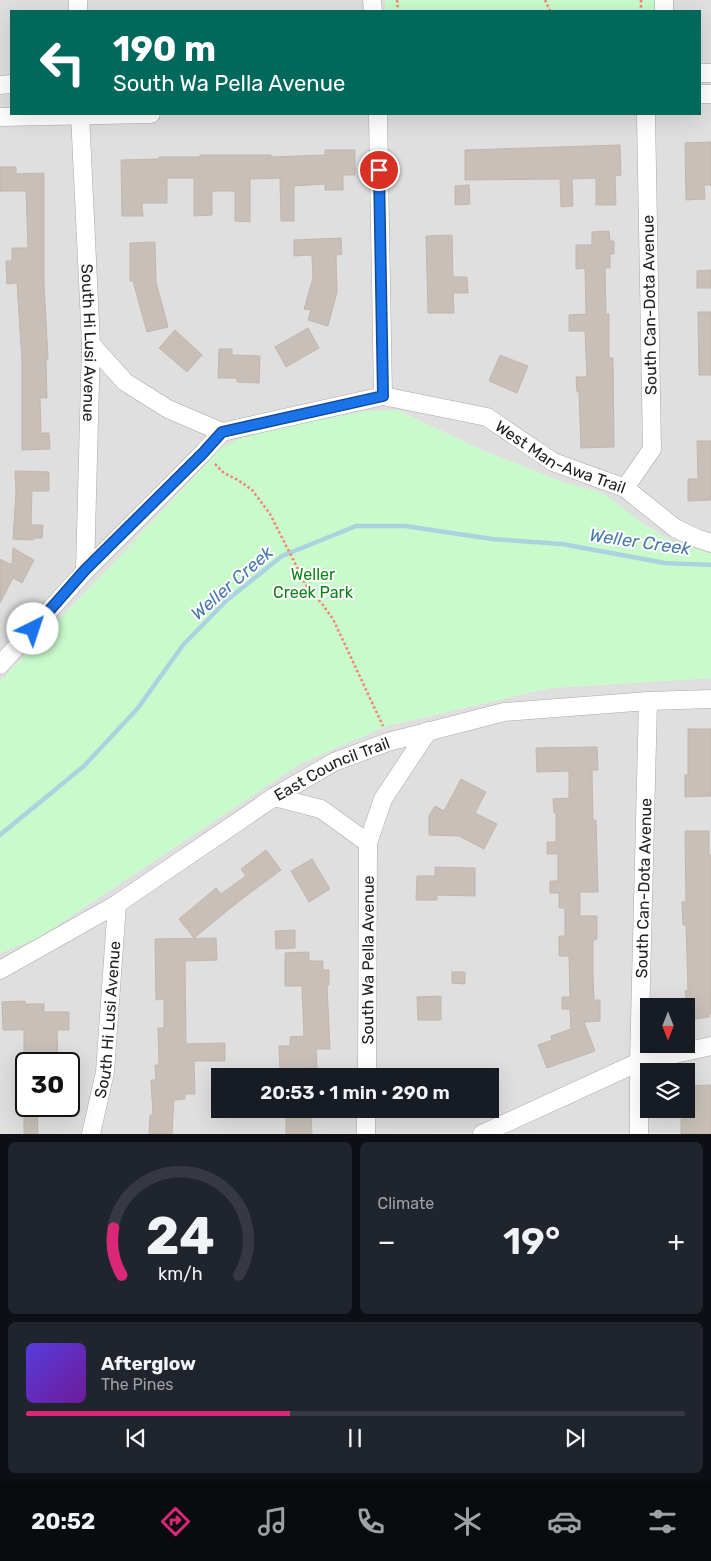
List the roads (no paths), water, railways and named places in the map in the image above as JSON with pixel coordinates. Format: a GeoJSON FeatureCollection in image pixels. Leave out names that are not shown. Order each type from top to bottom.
{"type":"FeatureCollection","features":[{"type":"Feature","properties":{"kind":"street"},"geometry":{"type":"LineString","coordinates":[[0,117],[80,115]]}},
{"type":"Feature","properties":{"kind":"street","name":"South Hi Lusi Avenue"},"geometry":{"type":"LineString","coordinates":[[80,115],[91,344],[85,570]]}},
{"type":"Feature","properties":{"kind":"street"},"geometry":{"type":"LineString","coordinates":[[378,115],[383,396]]}},
{"type":"Feature","properties":{"kind":"street","name":"South Can-Dota Avenue"},"geometry":{"type":"LineString","coordinates":[[625,488],[652,449],[646,115]]}},
{"type":"Feature","properties":{"kind":"street"},"geometry":{"type":"LineString","coordinates":[[0,665],[85,570],[222,432],[168,409],[125,382],[91,344]]}},
{"type":"Feature","properties":{"kind":"street","name":"West Man-Awa Trail"},"geometry":{"type":"LineString","coordinates":[[222,432],[383,396],[487,417],[554,462],[625,488],[675,528],[711,543]]}},
{"type":"Feature","properties":{"kind":"street","name":"East Council Trail"},"geometry":{"type":"LineString","coordinates":[[0,970],[117,904],[274,796],[334,762],[388,742],[504,712],[648,701],[711,699]]}},
{"type":"Feature","properties":{"kind":"street","name":"South Can-Dota Avenue"},"geometry":{"type":"LineString","coordinates":[[639,1134],[648,701]]}},
{"type":"Feature","properties":{"kind":"street","name":"South Wa Pella Avenue"},"geometry":{"type":"LineString","coordinates":[[367,1068],[368,843],[383,798],[428,731]]}},
{"type":"Feature","properties":{"kind":"street"},"geometry":{"type":"LineString","coordinates":[[274,796],[321,809],[368,843]]}},
{"type":"Feature","properties":{"kind":"street","name":"South Hi Lusi Avenue"},"geometry":{"type":"LineString","coordinates":[[91,1134],[105,1072],[117,904]]}},
{"type":"Feature","properties":{"kind":"street"},"geometry":{"type":"LineString","coordinates":[[482,1134],[639,1062],[711,1046]]}},
{"type":"Feature","properties":{"kind":"street"},"geometry":{"type":"LineString","coordinates":[[366,1118],[366,1134]]}},
{"type":"Feature","properties":{"kind":"waterway","name":"Weller Creek"},"geometry":{"type":"LineString","coordinates":[[0,835],[84,766],[138,708],[183,645],[227,600],[282,556],[356,526],[405,526],[492,539],[562,544],[665,563],[711,565]]}},
{"type":"Feature","properties":{"kind":"park label","name":"Weller Creek Park"},"geometry":{"type":"Point","coordinates":[313,583]}}]}
